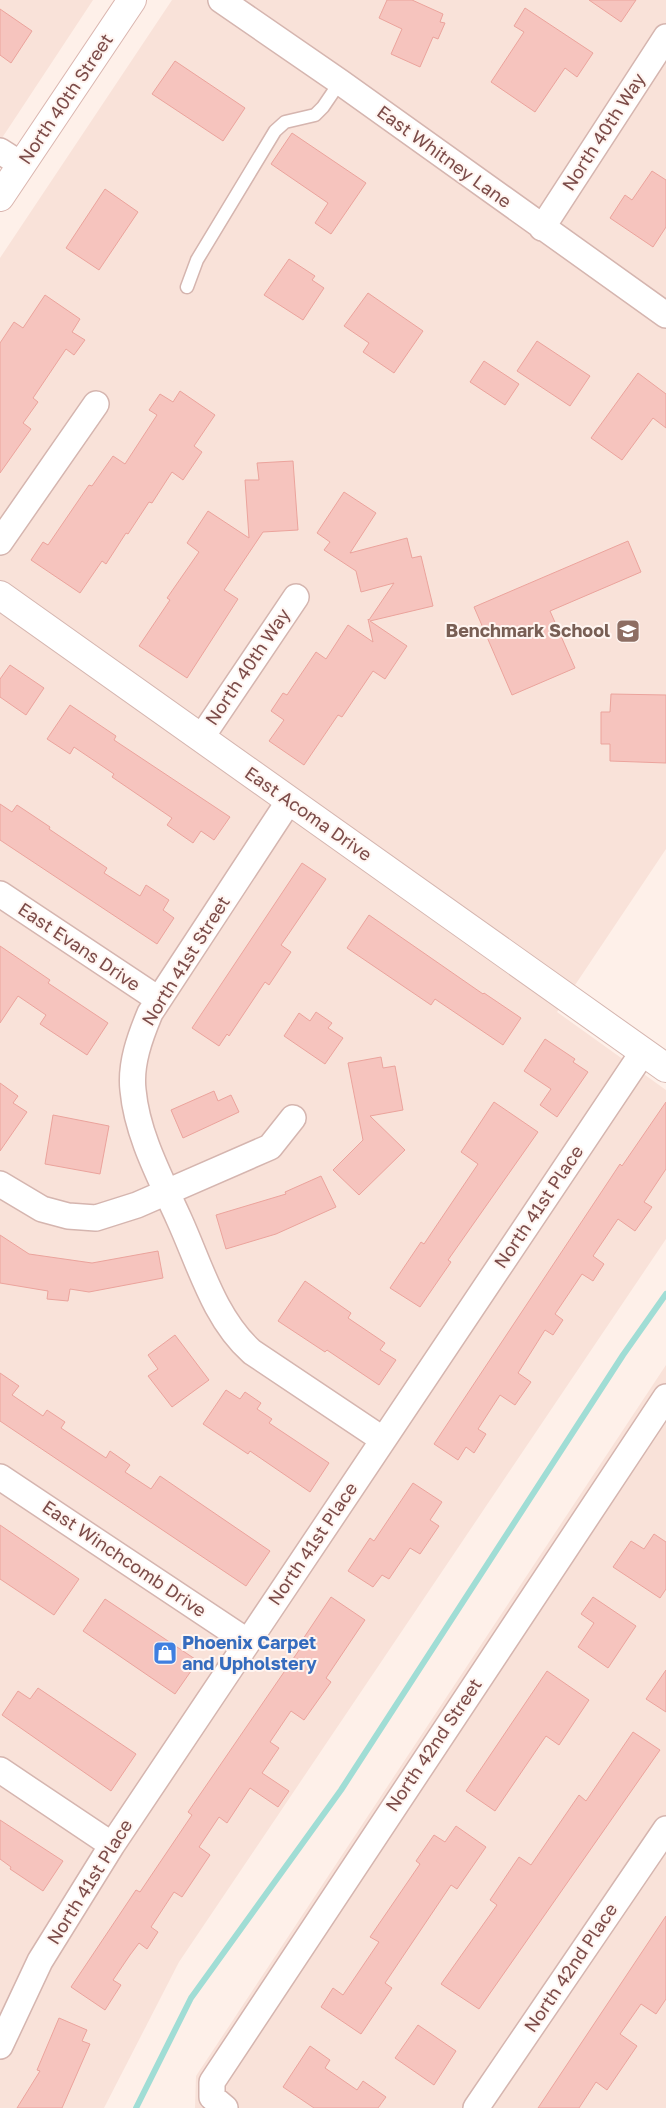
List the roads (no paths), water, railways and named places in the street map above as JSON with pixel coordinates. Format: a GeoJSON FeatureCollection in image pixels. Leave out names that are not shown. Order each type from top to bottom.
{"type":"FeatureCollection","features":[{"type":"Feature","properties":{"kind":"street","name":"North 40th Street"},"geometry":{"type":"LineString","coordinates":[[0,197],[11,158],[132,0]]}},
{"type":"Feature","properties":{"kind":"street","name":"East Whitney Lane"},"geometry":{"type":"LineString","coordinates":[[221,0],[340,82],[666,315]]}},
{"type":"Feature","properties":{"kind":"street","name":"North 40th Way"},"geometry":{"type":"LineString","coordinates":[[542,228],[666,37]]}},
{"type":"Feature","properties":{"kind":"street"},"geometry":{"type":"LineString","coordinates":[[0,542],[96,404]]}},
{"type":"Feature","properties":{"kind":"street","name":"East Acoma Drive"},"geometry":{"type":"LineString","coordinates":[[0,596],[666,1068]]}},
{"type":"Feature","properties":{"kind":"street","name":"North 40th Way"},"geometry":{"type":"LineString","coordinates":[[201,738],[296,597]]}},
{"type":"Feature","properties":{"kind":"street","name":"North 41st Street"},"geometry":{"type":"LineString","coordinates":[[289,801],[158,999],[139,1038],[132,1088],[135,1107],[144,1138],[165,1193],[213,1298],[240,1341],[267,1362],[382,1439]]}},
{"type":"Feature","properties":{"kind":"street","name":"East Evans Drive"},"geometry":{"type":"LineString","coordinates":[[0,894],[158,999]]}},
{"type":"Feature","properties":{"kind":"street","name":"North 41st Place"},"geometry":{"type":"LineString","coordinates":[[0,2046],[40,1961],[112,1845],[382,1439],[643,1052]]}},
{"type":"Feature","properties":{"kind":"street"},"geometry":{"type":"LineString","coordinates":[[0,1184],[42,1209],[68,1216],[96,1218],[137,1205],[204,1178],[270,1147],[294,1118]]}},
{"type":"Feature","properties":{"kind":"street","name":"North 42nd Street"},"geometry":{"type":"LineString","coordinates":[[218,2102],[212,2082],[666,1397]]}},
{"type":"Feature","properties":{"kind":"street","name":"East Winchcomb Drive"},"geometry":{"type":"LineString","coordinates":[[0,1477],[248,1642]]}},
{"type":"Feature","properties":{"kind":"street"},"geometry":{"type":"LineString","coordinates":[[0,1770],[112,1845]]}},
{"type":"Feature","properties":{"kind":"street","name":"North 42nd Place"},"geometry":{"type":"LineString","coordinates":[[476,2108],[666,1829]]}},
{"type":"Feature","properties":{"kind":"lane"},"geometry":{"type":"LineString","coordinates":[[187,287],[197,260],[276,130],[285,122],[315,115],[323,108],[340,82]]}},
{"type":"Feature","properties":{"kind":"waterway"},"geometry":{"type":"LineString","coordinates":[[136,2108],[191,1998],[341,1790],[623,1355],[666,1294]]}},
{"type":"Feature","properties":{"kind":"place","name":"Benchmark School"},"geometry":{"type":"Point","coordinates":[628,631]}},
{"type":"Feature","properties":{"kind":"place","name":"Phoenix Carpet and Upholstery"},"geometry":{"type":"Point","coordinates":[165,1653]}}]}
